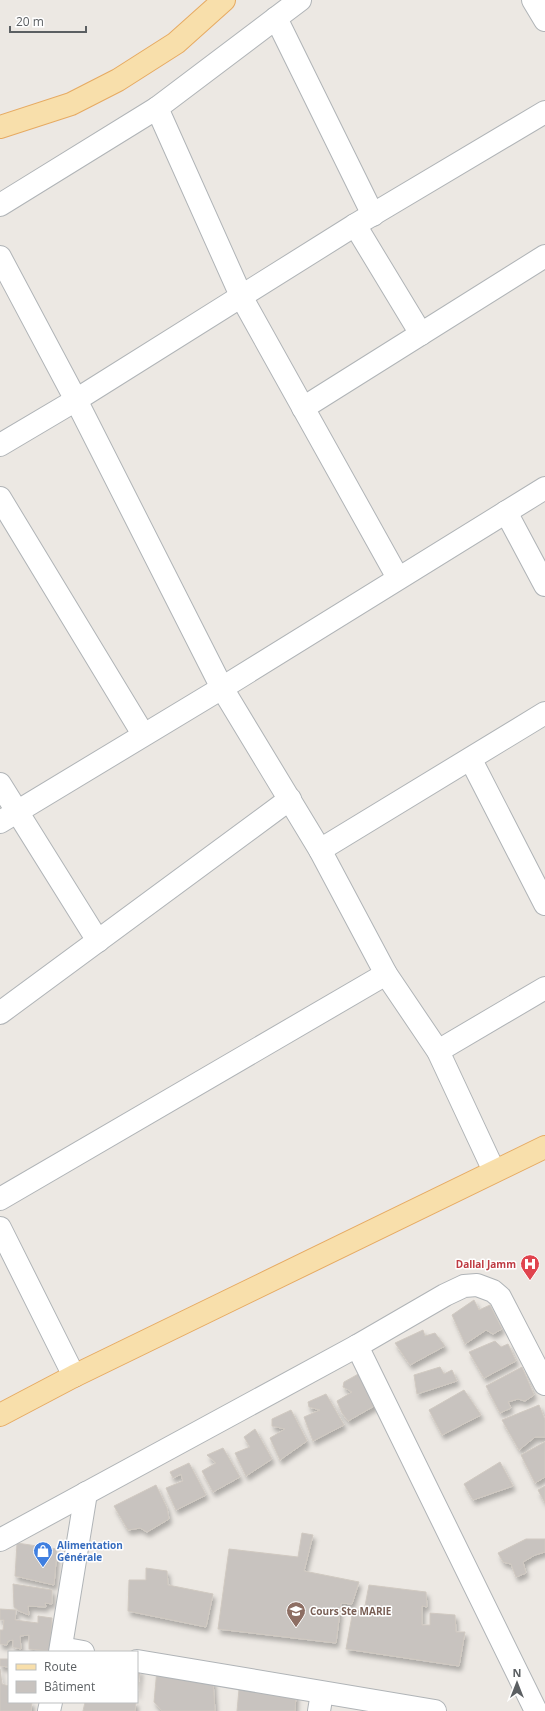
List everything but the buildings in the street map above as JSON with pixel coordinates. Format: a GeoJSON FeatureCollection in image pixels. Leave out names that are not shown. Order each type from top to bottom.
{"type":"FeatureCollection","features":[{"type":"Feature","properties":{"kind":"main road"},"geometry":{"type":"LineString","coordinates":[[0,127],[71,104],[118,80],[176,43],[224,0]]}},
{"type":"Feature","properties":{"kind":"main road"},"geometry":{"type":"LineString","coordinates":[[0,1415],[74,1376],[494,1171],[545,1148]]}},
{"type":"Feature","properties":{"kind":"street"},"geometry":{"type":"LineString","coordinates":[[0,205],[157,108],[300,0]]}},
{"type":"Feature","properties":{"kind":"street"},"geometry":{"type":"LineString","coordinates":[[533,0],[545,20]]}},
{"type":"Feature","properties":{"kind":"street"},"geometry":{"type":"LineString","coordinates":[[276,18],[364,220],[421,334]]}},
{"type":"Feature","properties":{"kind":"street"},"geometry":{"type":"LineString","coordinates":[[157,108],[242,298],[398,578]]}},
{"type":"Feature","properties":{"kind":"street"},"geometry":{"type":"LineString","coordinates":[[0,445],[242,298],[364,220],[545,112]]}},
{"type":"Feature","properties":{"kind":"street"},"geometry":{"type":"LineString","coordinates":[[0,256],[76,400],[222,688],[320,850],[386,974],[438,1051],[494,1171]]}},
{"type":"Feature","properties":{"kind":"street"},"geometry":{"type":"LineString","coordinates":[[303,408],[545,256]]}},
{"type":"Feature","properties":{"kind":"street"},"geometry":{"type":"LineString","coordinates":[[9,817],[143,734],[222,688],[545,488]]}},
{"type":"Feature","properties":{"kind":"street"},"geometry":{"type":"LineString","coordinates":[[0,498],[143,734]]}},
{"type":"Feature","properties":{"kind":"street"},"geometry":{"type":"LineString","coordinates":[[506,512],[545,585]]}},
{"type":"Feature","properties":{"kind":"street"},"geometry":{"type":"LineString","coordinates":[[320,850],[471,760],[545,713]]}},
{"type":"Feature","properties":{"kind":"street"},"geometry":{"type":"LineString","coordinates":[[471,760],[545,904]]}},
{"type":"Feature","properties":{"kind":"street"},"geometry":{"type":"LineString","coordinates":[[0,784],[9,817],[98,941]]}},
{"type":"Feature","properties":{"kind":"street"},"geometry":{"type":"LineString","coordinates":[[0,1013],[290,799]]}},
{"type":"Feature","properties":{"kind":"street"},"geometry":{"type":"LineString","coordinates":[[0,1199],[386,974]]}},
{"type":"Feature","properties":{"kind":"street"},"geometry":{"type":"LineString","coordinates":[[438,1051],[545,988]]}},
{"type":"Feature","properties":{"kind":"street"},"geometry":{"type":"LineString","coordinates":[[0,1228],[74,1376]]}},
{"type":"Feature","properties":{"kind":"street"},"geometry":{"type":"LineString","coordinates":[[0,1540],[357,1346],[445,1295],[464,1286],[477,1285],[493,1291],[500,1297],[545,1384]]}},
{"type":"Feature","properties":{"kind":"street"},"geometry":{"type":"LineString","coordinates":[[357,1346],[536,1711]]}},
{"type":"Feature","properties":{"kind":"street"},"geometry":{"type":"LineString","coordinates":[[72,1651],[60,1650],[86,1493]]}},
{"type":"Feature","properties":{"kind":"street"},"geometry":{"type":"LineString","coordinates":[[138,1661],[320,1702],[435,1711]]}},
{"type":"Feature","properties":{"kind":"place","name":"Dallal Jamm"},"geometry":{"type":"Point","coordinates":[530,1281]}},
{"type":"Feature","properties":{"kind":"place","name":"Alimentation Générale"},"geometry":{"type":"Point","coordinates":[43,1568]}},
{"type":"Feature","properties":{"kind":"place","name":"Cours Ste MARIE"},"geometry":{"type":"Point","coordinates":[296,1628]}}]}
